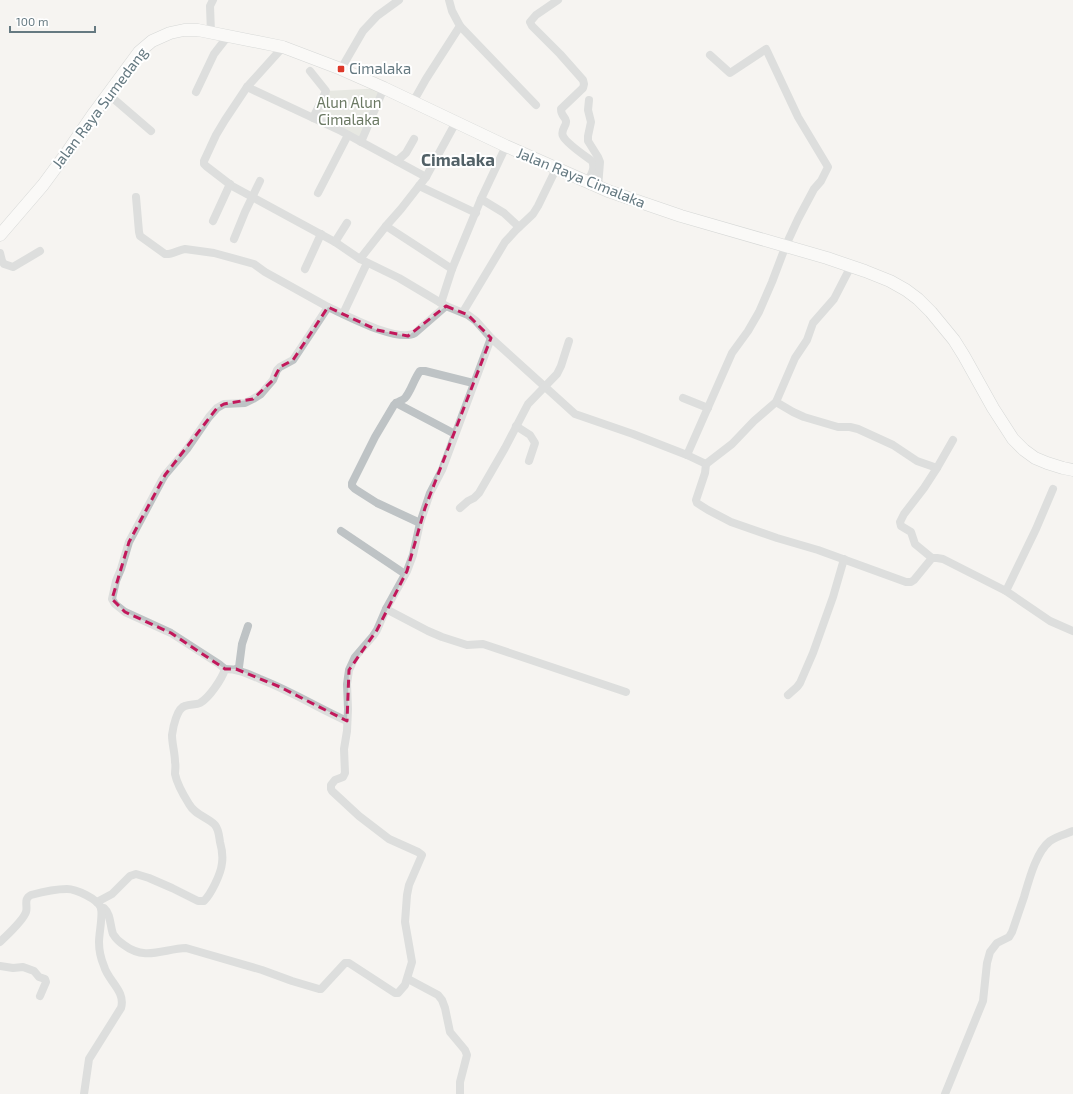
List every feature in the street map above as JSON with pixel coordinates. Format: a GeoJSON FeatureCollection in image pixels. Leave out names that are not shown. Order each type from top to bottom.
{"type":"FeatureCollection","features":[{"type":"Feature","properties":{"kind":"highway","name":"Jalan Raya Sumedang"},"geometry":{"type":"LineString","coordinates":[[0,235],[43,185],[139,52],[152,41],[170,33],[184,30],[198,30],[283,47],[341,69]]}},
{"type":"Feature","properties":{"kind":"highway","name":"Jalan Raya Cimalaka"},"geometry":{"type":"LineString","coordinates":[[341,69],[592,185],[652,207],[786,246]]}},
{"type":"Feature","properties":{"kind":"highway"},"geometry":{"type":"LineString","coordinates":[[786,246],[852,266],[890,281],[918,299],[954,340],[996,414],[1013,439],[1035,458],[1052,465],[1073,470]]}},
{"type":"Feature","properties":{"kind":"street"},"geometry":{"type":"LineString","coordinates":[[211,33],[210,6],[214,0]]}},
{"type":"Feature","properties":{"kind":"street"},"geometry":{"type":"LineString","coordinates":[[341,69],[363,31],[377,16],[399,0]]}},
{"type":"Feature","properties":{"kind":"street"},"geometry":{"type":"LineString","coordinates":[[413,102],[419,89],[459,27],[460,24],[452,11],[449,0]]}},
{"type":"Feature","properties":{"kind":"street"},"geometry":{"type":"LineString","coordinates":[[558,0],[536,15],[530,22],[532,26],[583,80],[583,88],[561,109],[561,112],[566,119],[562,131],[563,136],[592,161],[594,168],[592,185]]}},
{"type":"Feature","properties":{"kind":"street"},"geometry":{"type":"LineString","coordinates":[[459,27],[536,105]]}},
{"type":"Feature","properties":{"kind":"street"},"geometry":{"type":"LineString","coordinates":[[196,92],[214,54],[228,36]]}},
{"type":"Feature","properties":{"kind":"street"},"geometry":{"type":"LineString","coordinates":[[283,47],[247,87],[225,120],[204,161],[206,166],[230,184],[321,234],[364,261],[399,278],[444,305],[468,314],[491,338],[575,414],[633,434],[706,464]]}},
{"type":"Feature","properties":{"kind":"street"},"geometry":{"type":"LineString","coordinates":[[687,455],[732,353],[748,331],[759,312],[798,219],[828,167],[798,118],[766,49],[730,73],[710,55]]}},
{"type":"Feature","properties":{"kind":"street"},"geometry":{"type":"LineString","coordinates":[[310,71],[326,91],[313,118]]}},
{"type":"Feature","properties":{"kind":"street"},"geometry":{"type":"LineString","coordinates":[[247,87],[348,135],[426,177]]}},
{"type":"Feature","properties":{"kind":"street"},"geometry":{"type":"LineString","coordinates":[[361,142],[384,88]]}},
{"type":"Feature","properties":{"kind":"street"},"geometry":{"type":"LineString","coordinates":[[108,94],[151,131]]}},
{"type":"Feature","properties":{"kind":"street"},"geometry":{"type":"LineString","coordinates":[[589,100],[588,110],[591,122],[588,141],[600,162],[592,185]]}},
{"type":"Feature","properties":{"kind":"street"},"geometry":{"type":"LineString","coordinates":[[342,314],[364,261],[386,226],[426,177],[456,122]]}},
{"type":"Feature","properties":{"kind":"street"},"geometry":{"type":"LineString","coordinates":[[318,193],[348,135]]}},
{"type":"Feature","properties":{"kind":"street"},"geometry":{"type":"LineString","coordinates":[[397,161],[406,153],[414,139]]}},
{"type":"Feature","properties":{"kind":"street"},"geometry":{"type":"LineString","coordinates":[[136,197],[140,236],[165,254],[185,249],[214,253],[251,263],[328,308],[377,330],[408,336],[415,334],[444,305],[452,269],[481,199],[506,146]]}},
{"type":"Feature","properties":{"kind":"street"},"geometry":{"type":"LineString","coordinates":[[463,312],[506,242],[519,226],[528,220],[533,214],[556,168]]}},
{"type":"Feature","properties":{"kind":"street"},"geometry":{"type":"LineString","coordinates":[[234,239],[260,181]]}},
{"type":"Feature","properties":{"kind":"street"},"geometry":{"type":"LineString","coordinates":[[213,221],[230,184]]}},
{"type":"Feature","properties":{"kind":"street"},"geometry":{"type":"LineString","coordinates":[[419,186],[476,213]]}},
{"type":"Feature","properties":{"kind":"street"},"geometry":{"type":"LineString","coordinates":[[481,199],[504,213],[519,226]]}},
{"type":"Feature","properties":{"kind":"street"},"geometry":{"type":"LineString","coordinates":[[334,242],[347,224]]}},
{"type":"Feature","properties":{"kind":"street"},"geometry":{"type":"LineString","coordinates":[[386,226],[452,269]]}},
{"type":"Feature","properties":{"kind":"street"},"geometry":{"type":"LineString","coordinates":[[305,269],[321,234]]}},
{"type":"Feature","properties":{"kind":"street"},"geometry":{"type":"LineString","coordinates":[[0,253],[4,264],[13,267],[40,251]]}},
{"type":"Feature","properties":{"kind":"street"},"geometry":{"type":"LineString","coordinates":[[852,266],[834,299],[813,323],[807,340],[795,358],[776,402],[754,421],[732,444],[706,464],[705,473],[696,500],[698,505],[731,522],[818,550],[906,582],[911,582],[914,580],[932,558]]}},
{"type":"Feature","properties":{"kind":"street"},"geometry":{"type":"LineString","coordinates":[[328,308],[293,360],[277,370],[273,380],[261,394],[245,403],[224,404],[217,408],[187,450],[165,475],[129,542],[116,581],[112,599],[124,612],[171,633],[225,669],[236,670],[280,687],[348,721]]}},
{"type":"Feature","properties":{"kind":"street"},"geometry":{"type":"LineString","coordinates":[[0,942],[23,917],[26,912],[26,900],[29,896],[68,889],[89,897],[104,908],[107,912],[113,934],[117,940],[126,947],[135,951],[148,954],[186,948],[262,970],[319,989],[321,989],[345,962],[353,965],[395,993],[398,993],[403,989],[408,978],[412,962],[406,928],[406,904],[410,885],[422,855],[389,839],[359,816],[331,790],[331,785],[345,774],[344,749],[348,721],[347,684],[349,670],[355,657],[377,630],[386,609],[405,574],[413,555],[420,523],[430,493],[442,470],[473,383],[491,338]]}},
{"type":"Feature","properties":{"kind":"street"},"geometry":{"type":"LineString","coordinates":[[460,508],[468,500],[474,498],[479,493],[528,404],[557,374],[569,341]]}},
{"type":"Feature","properties":{"kind":"street"},"geometry":{"type":"LineString","coordinates":[[420,523],[377,503],[355,489],[351,484],[375,437],[396,402],[403,400],[406,397],[415,378],[421,370],[473,383]]}},
{"type":"Feature","properties":{"kind":"street"},"geometry":{"type":"LineString","coordinates":[[683,398],[708,408]]}},
{"type":"Feature","properties":{"kind":"street"},"geometry":{"type":"LineString","coordinates":[[396,402],[455,434]]}},
{"type":"Feature","properties":{"kind":"street"},"geometry":{"type":"LineString","coordinates":[[776,402],[793,412],[804,416],[838,427],[850,426],[858,429],[893,446],[917,461],[937,468]]}},
{"type":"Feature","properties":{"kind":"street"},"geometry":{"type":"LineString","coordinates":[[516,426],[530,435],[535,443],[529,461]]}},
{"type":"Feature","properties":{"kind":"street"},"geometry":{"type":"LineString","coordinates":[[952,440],[937,468],[904,514],[900,524],[901,526],[911,532],[915,544],[932,558],[943,559],[1006,591],[1050,621],[1073,631]]}},
{"type":"Feature","properties":{"kind":"street"},"geometry":{"type":"LineString","coordinates":[[1006,591],[1036,529],[1053,489]]}},
{"type":"Feature","properties":{"kind":"street"},"geometry":{"type":"LineString","coordinates":[[341,531],[405,574]]}},
{"type":"Feature","properties":{"kind":"street"},"geometry":{"type":"LineString","coordinates":[[788,695],[794,691],[800,682],[813,653],[834,594],[844,559]]}},
{"type":"Feature","properties":{"kind":"street"},"geometry":{"type":"LineString","coordinates":[[386,609],[442,637],[466,645],[483,644],[626,692]]}},
{"type":"Feature","properties":{"kind":"street"},"geometry":{"type":"LineString","coordinates":[[236,670],[239,667],[242,644],[248,626]]}},
{"type":"Feature","properties":{"kind":"street"},"geometry":{"type":"LineString","coordinates":[[84,1094],[91,1054],[121,1008],[122,1004],[122,997],[120,993],[104,968],[99,943],[99,905],[130,876],[136,874],[172,888],[198,901],[204,901],[208,896],[218,876],[222,863],[219,834],[215,825],[192,809],[178,784],[175,775],[176,763],[173,751],[172,735],[181,708],[184,706],[199,704],[210,695],[219,682],[225,669]]}},
{"type":"Feature","properties":{"kind":"street"},"geometry":{"type":"LineString","coordinates":[[945,1094],[983,1001],[986,963],[990,952],[997,943],[1009,937],[1012,932],[1033,870],[1039,856],[1047,844],[1051,840],[1073,831]]}},
{"type":"Feature","properties":{"kind":"street"},"geometry":{"type":"LineString","coordinates":[[0,966],[13,968],[23,967],[34,971],[46,980],[40,996]]}},
{"type":"Feature","properties":{"kind":"street"},"geometry":{"type":"LineString","coordinates":[[408,978],[438,995],[442,1000],[450,1032],[465,1050],[467,1055],[460,1082],[460,1094]]}},
{"type":"Feature","properties":{"kind":"highlighted area"},"geometry":{"type":"Polygon","coordinates":[[[446,306],[468,315],[491,338],[425,508],[407,571],[377,630],[349,670],[347,721],[280,687],[236,669],[225,669],[171,633],[125,612],[112,599],[129,542],[165,475],[217,408],[224,404],[253,399],[273,380],[280,367],[293,360],[328,307],[377,330],[408,336],[446,306]]]}},
{"type":"Feature","properties":{"kind":"green space","name":"Alun Alun Cimalaka"},"geometry":{"type":"Polygon","coordinates":[[[384,88],[361,142],[313,118],[326,91],[384,88]]]}},
{"type":"Feature","properties":{"kind":"place","name":"Cimalaka"},"geometry":{"type":"Point","coordinates":[341,69]}},
{"type":"Feature","properties":{"kind":"district","name":"Cimalaka"},"geometry":{"type":"Point","coordinates":[458,160]}}]}
